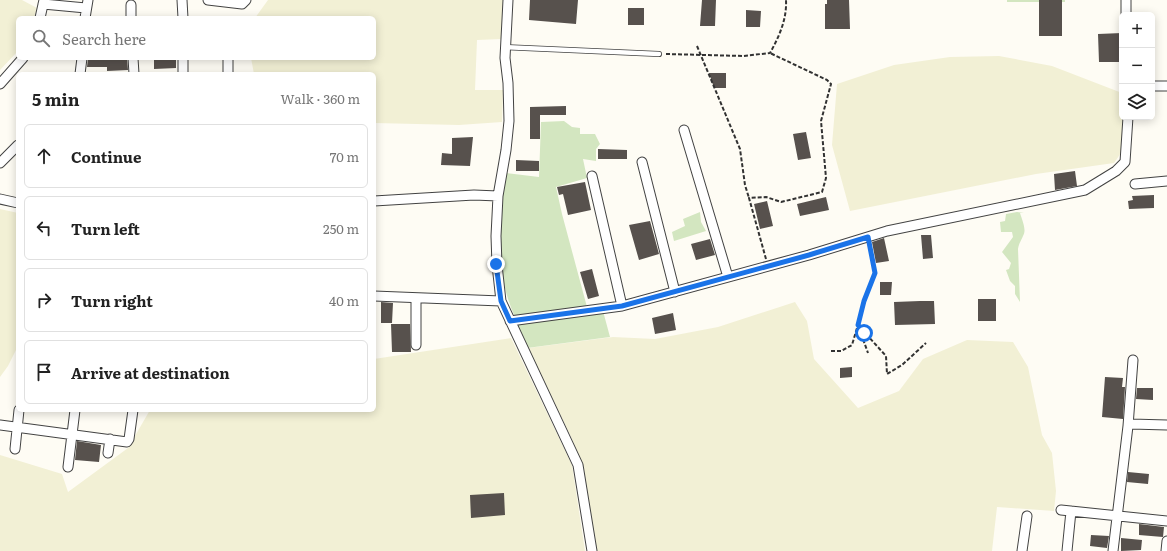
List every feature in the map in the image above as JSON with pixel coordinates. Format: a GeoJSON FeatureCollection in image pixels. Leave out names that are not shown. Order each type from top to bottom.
{"type":"FeatureCollection","features":[{"type":"Feature","properties":{"kind":"street"},"geometry":{"type":"LineString","coordinates":[[182,0],[183,16]]}},
{"type":"Feature","properties":{"kind":"street"},"geometry":{"type":"LineString","coordinates":[[208,0],[242,4],[246,0]]}},
{"type":"Feature","properties":{"kind":"street"},"geometry":{"type":"LineString","coordinates":[[508,0],[505,48],[509,121],[506,150],[498,196],[496,250],[501,301],[578,465],[592,551]]}},
{"type":"Feature","properties":{"kind":"street"},"geometry":{"type":"LineString","coordinates":[[1126,0],[1126,12]]}},
{"type":"Feature","properties":{"kind":"street"},"geometry":{"type":"LineString","coordinates":[[40,16],[44,2],[87,4],[86,16]]}},
{"type":"Feature","properties":{"kind":"street"},"geometry":{"type":"LineString","coordinates":[[131,5],[131,16]]}},
{"type":"Feature","properties":{"kind":"street"},"geometry":{"type":"LineString","coordinates":[[0,84],[21,60]]}},
{"type":"Feature","properties":{"kind":"street"},"geometry":{"type":"LineString","coordinates":[[80,72],[82,60]]}},
{"type":"Feature","properties":{"kind":"street"},"geometry":{"type":"LineString","coordinates":[[134,60],[134,72]]}},
{"type":"Feature","properties":{"kind":"street"},"geometry":{"type":"LineString","coordinates":[[183,60],[183,72]]}},
{"type":"Feature","properties":{"kind":"street"},"geometry":{"type":"LineString","coordinates":[[228,60],[228,72]]}},
{"type":"Feature","properties":{"kind":"street"},"geometry":{"type":"LineString","coordinates":[[1155,86],[1167,86]]}},
{"type":"Feature","properties":{"kind":"street"},"geometry":{"type":"LineString","coordinates":[[510,321],[622,306],[768,266],[887,231],[1085,190],[1116,171],[1125,162],[1128,120]]}},
{"type":"Feature","properties":{"kind":"street"},"geometry":{"type":"LineString","coordinates":[[684,130],[728,277]]}},
{"type":"Feature","properties":{"kind":"street"},"geometry":{"type":"LineString","coordinates":[[0,163],[16,147]]}},
{"type":"Feature","properties":{"kind":"street"},"geometry":{"type":"LineString","coordinates":[[642,162],[675,292]]}},
{"type":"Feature","properties":{"kind":"street"},"geometry":{"type":"LineString","coordinates":[[592,176],[622,306]]}},
{"type":"Feature","properties":{"kind":"street"},"geometry":{"type":"LineString","coordinates":[[1134,184],[1167,181]]}},
{"type":"Feature","properties":{"kind":"street"},"geometry":{"type":"LineString","coordinates":[[376,201],[474,195],[498,196]]}},
{"type":"Feature","properties":{"kind":"street"},"geometry":{"type":"LineString","coordinates":[[0,199],[16,203]]}},
{"type":"Feature","properties":{"kind":"street"},"geometry":{"type":"LineString","coordinates":[[376,296],[501,301]]}},
{"type":"Feature","properties":{"kind":"street"},"geometry":{"type":"LineString","coordinates":[[416,298],[416,345]]}},
{"type":"Feature","properties":{"kind":"street"},"geometry":{"type":"LineString","coordinates":[[1113,551],[1128,426],[1133,360]]}},
{"type":"Feature","properties":{"kind":"street"},"geometry":{"type":"LineString","coordinates":[[15,449],[19,412]]}},
{"type":"Feature","properties":{"kind":"street"},"geometry":{"type":"LineString","coordinates":[[68,467],[75,412]]}},
{"type":"Feature","properties":{"kind":"street"},"geometry":{"type":"LineString","coordinates":[[0,425],[127,442],[129,440],[132,412]]}},
{"type":"Feature","properties":{"kind":"street"},"geometry":{"type":"LineString","coordinates":[[1128,426],[1131,424],[1167,425]]}},
{"type":"Feature","properties":{"kind":"street"},"geometry":{"type":"LineString","coordinates":[[108,452],[110,439]]}},
{"type":"Feature","properties":{"kind":"street"},"geometry":{"type":"LineString","coordinates":[[1061,510],[1167,521]]}},
{"type":"Feature","properties":{"kind":"street"},"geometry":{"type":"LineString","coordinates":[[1067,551],[1071,511]]}},
{"type":"Feature","properties":{"kind":"street"},"geometry":{"type":"LineString","coordinates":[[1022,551],[1023,535],[1028,516]]}},
{"type":"Feature","properties":{"kind":"street"},"geometry":{"type":"LineString","coordinates":[[1166,551],[1167,541]]}},
{"type":"Feature","properties":{"kind":"lane"},"geometry":{"type":"LineString","coordinates":[[505,48],[659,54]]}},
{"type":"Feature","properties":{"kind":"path"},"geometry":{"type":"LineString","coordinates":[[770,53],[780,36],[787,9],[786,0]]}},
{"type":"Feature","properties":{"kind":"path"},"geometry":{"type":"LineString","coordinates":[[697,46],[740,149],[745,185],[768,266]]}},
{"type":"Feature","properties":{"kind":"path"},"geometry":{"type":"LineString","coordinates":[[659,54],[743,56],[770,53],[827,80],[831,84],[821,121],[822,149],[826,178],[822,192],[781,202],[766,197],[750,199]]}},
{"type":"Feature","properties":{"kind":"path"},"geometry":{"type":"LineString","coordinates":[[831,351],[841,351],[852,345],[864,301],[875,273],[868,237]]}},
{"type":"Feature","properties":{"kind":"path"},"geometry":{"type":"LineString","coordinates":[[858,325],[886,356],[887,374],[902,365],[926,343]]}},
{"type":"Feature","properties":{"kind":"path"},"geometry":{"type":"LineString","coordinates":[[858,325],[868,353]]}},
{"type":"Feature","properties":{"kind":"shaded area"},"geometry":{"type":"Polygon","coordinates":[[[0,0],[22,0],[37,8],[35,16],[16,16],[16,53],[0,70],[0,0]]]}},
{"type":"Feature","properties":{"kind":"shaded area"},"geometry":{"type":"Polygon","coordinates":[[[268,0],[503,0],[502,39],[477,40],[475,90],[503,90],[502,122],[459,125],[376,123],[376,72],[254,72],[251,60],[376,60],[376,16],[256,16],[268,0]]]}},
{"type":"Feature","properties":{"kind":"shaded area"},"geometry":{"type":"Polygon","coordinates":[[[999,56],[1052,66],[1119,92],[1119,120],[1123,120],[1121,153],[1114,163],[1036,174],[850,211],[832,145],[837,84],[894,65],[950,57],[999,56]]]}},
{"type":"Feature","properties":{"kind":"shaded area"},"geometry":{"type":"Polygon","coordinates":[[[0,209],[16,213],[16,350],[8,366],[0,377],[0,209]]]}},
{"type":"Feature","properties":{"kind":"shaded area"},"geometry":{"type":"Polygon","coordinates":[[[795,302],[807,321],[814,359],[858,408],[899,391],[923,359],[967,340],[1013,342],[1028,367],[1042,435],[1052,453],[1056,491],[1054,511],[997,507],[992,551],[597,551],[582,467],[572,439],[528,348],[613,337],[655,339],[718,327],[795,302]]]}},
{"type":"Feature","properties":{"kind":"shaded area"},"geometry":{"type":"Polygon","coordinates":[[[511,338],[572,465],[585,551],[0,551],[0,455],[62,474],[68,492],[128,448],[149,412],[376,412],[376,359],[511,338]]]}},
{"type":"Feature","properties":{"kind":"green space"},"geometry":{"type":"Polygon","coordinates":[[[1007,0],[1065,0],[1065,2],[1007,2],[1007,0]]]}},
{"type":"Feature","properties":{"kind":"green space"},"geometry":{"type":"Polygon","coordinates":[[[564,121],[572,127],[580,128],[580,134],[595,134],[600,144],[596,149],[596,161],[583,159],[587,178],[556,187],[587,307],[515,317],[508,300],[501,264],[501,209],[506,173],[539,177],[541,122],[564,121]]]}},
{"type":"Feature","properties":{"kind":"green space"},"geometry":{"type":"Polygon","coordinates":[[[700,212],[701,222],[706,231],[674,241],[672,232],[685,226],[683,219],[700,212]]]}},
{"type":"Feature","properties":{"kind":"green space"},"geometry":{"type":"Polygon","coordinates":[[[1017,212],[1024,213],[1020,213],[1024,225],[1024,234],[1018,249],[1020,302],[1015,294],[1015,286],[1010,281],[1006,270],[1009,269],[1011,263],[1002,252],[1013,237],[1012,232],[1001,232],[1000,222],[1005,221],[1006,214],[1017,212]]]}},
{"type":"Feature","properties":{"kind":"green space"},"geometry":{"type":"Polygon","coordinates":[[[603,311],[610,337],[527,348],[516,324],[603,311]]]}},
{"type":"Feature","properties":{"kind":"building"},"geometry":{"type":"Polygon","coordinates":[[[530,0],[578,0],[576,24],[529,20],[530,0]]]}},
{"type":"Feature","properties":{"kind":"building"},"geometry":{"type":"Polygon","coordinates":[[[702,0],[716,0],[715,26],[700,26],[702,0]]]}},
{"type":"Feature","properties":{"kind":"building"},"geometry":{"type":"Polygon","coordinates":[[[827,0],[849,0],[850,29],[825,29],[825,4],[827,4],[827,0]]]}},
{"type":"Feature","properties":{"kind":"building"},"geometry":{"type":"Polygon","coordinates":[[[1039,0],[1062,0],[1062,36],[1039,36],[1039,0]]]}},
{"type":"Feature","properties":{"kind":"building"},"geometry":{"type":"Polygon","coordinates":[[[628,8],[644,8],[644,25],[628,25],[628,8]]]}},
{"type":"Feature","properties":{"kind":"building"},"geometry":{"type":"Polygon","coordinates":[[[746,10],[761,11],[760,27],[746,27],[746,10]]]}},
{"type":"Feature","properties":{"kind":"building"},"geometry":{"type":"Polygon","coordinates":[[[1119,33],[1119,62],[1099,62],[1098,34],[1119,33]]]}},
{"type":"Feature","properties":{"kind":"building"},"geometry":{"type":"Polygon","coordinates":[[[88,60],[127,60],[128,70],[107,71],[107,67],[87,67],[88,60]]]}},
{"type":"Feature","properties":{"kind":"building"},"geometry":{"type":"Polygon","coordinates":[[[154,60],[176,60],[176,68],[154,69],[154,60]]]}},
{"type":"Feature","properties":{"kind":"building"},"geometry":{"type":"Polygon","coordinates":[[[709,73],[726,73],[726,88],[714,88],[709,73]]]}},
{"type":"Feature","properties":{"kind":"building"},"geometry":{"type":"Polygon","coordinates":[[[566,106],[566,115],[540,115],[540,139],[530,139],[530,107],[566,106]]]}},
{"type":"Feature","properties":{"kind":"building"},"geometry":{"type":"Polygon","coordinates":[[[806,132],[811,158],[798,160],[793,134],[806,132]]]}},
{"type":"Feature","properties":{"kind":"building"},"geometry":{"type":"Polygon","coordinates":[[[473,137],[470,166],[441,165],[442,153],[452,154],[452,138],[473,137]]]}},
{"type":"Feature","properties":{"kind":"building"},"geometry":{"type":"Polygon","coordinates":[[[598,149],[627,150],[627,159],[598,159],[598,149]]]}},
{"type":"Feature","properties":{"kind":"building"},"geometry":{"type":"Polygon","coordinates":[[[516,160],[539,161],[539,171],[516,171],[516,160]]]}},
{"type":"Feature","properties":{"kind":"building"},"geometry":{"type":"Polygon","coordinates":[[[1075,171],[1077,186],[1055,190],[1054,174],[1075,171]]]}},
{"type":"Feature","properties":{"kind":"building"},"geometry":{"type":"Polygon","coordinates":[[[585,182],[591,210],[568,215],[563,194],[559,195],[557,187],[585,182]]]}},
{"type":"Feature","properties":{"kind":"building"},"geometry":{"type":"Polygon","coordinates":[[[1154,195],[1154,208],[1129,209],[1128,201],[1133,200],[1132,196],[1154,195]]]}},
{"type":"Feature","properties":{"kind":"building"},"geometry":{"type":"Polygon","coordinates":[[[826,197],[829,210],[800,216],[797,204],[826,197]]]}},
{"type":"Feature","properties":{"kind":"building"},"geometry":{"type":"Polygon","coordinates":[[[767,201],[773,226],[760,229],[754,204],[767,201]]]}},
{"type":"Feature","properties":{"kind":"building"},"geometry":{"type":"Polygon","coordinates":[[[650,221],[659,254],[639,260],[629,225],[650,221]]]}},
{"type":"Feature","properties":{"kind":"building"},"geometry":{"type":"Polygon","coordinates":[[[921,235],[931,235],[933,258],[923,259],[921,235]]]}},
{"type":"Feature","properties":{"kind":"building"},"geometry":{"type":"Polygon","coordinates":[[[884,238],[889,261],[876,263],[872,242],[884,238]]]}},
{"type":"Feature","properties":{"kind":"building"},"geometry":{"type":"Polygon","coordinates":[[[710,239],[715,255],[696,260],[691,244],[710,239]]]}},
{"type":"Feature","properties":{"kind":"building"},"geometry":{"type":"Polygon","coordinates":[[[592,269],[599,296],[588,299],[580,272],[592,269]]]}},
{"type":"Feature","properties":{"kind":"building"},"geometry":{"type":"Polygon","coordinates":[[[880,282],[892,282],[891,295],[880,295],[880,282]]]}},
{"type":"Feature","properties":{"kind":"building"},"geometry":{"type":"Polygon","coordinates":[[[978,299],[996,299],[996,321],[978,321],[978,299]]]}},
{"type":"Feature","properties":{"kind":"building"},"geometry":{"type":"Polygon","coordinates":[[[934,301],[935,324],[895,325],[894,302],[934,301]]]}},
{"type":"Feature","properties":{"kind":"building"},"geometry":{"type":"Polygon","coordinates":[[[381,302],[393,303],[392,323],[381,323],[381,302]]]}},
{"type":"Feature","properties":{"kind":"building"},"geometry":{"type":"Polygon","coordinates":[[[673,313],[676,330],[655,334],[652,318],[673,313]]]}},
{"type":"Feature","properties":{"kind":"building"},"geometry":{"type":"Polygon","coordinates":[[[391,324],[410,324],[411,352],[392,352],[391,324]]]}},
{"type":"Feature","properties":{"kind":"building"},"geometry":{"type":"Polygon","coordinates":[[[852,367],[852,377],[840,378],[840,368],[852,367]]]}},
{"type":"Feature","properties":{"kind":"building"},"geometry":{"type":"Polygon","coordinates":[[[1105,377],[1123,378],[1122,387],[1125,387],[1123,419],[1102,417],[1105,377]]]}},
{"type":"Feature","properties":{"kind":"building"},"geometry":{"type":"Polygon","coordinates":[[[1137,388],[1153,388],[1153,400],[1136,399],[1137,388]]]}},
{"type":"Feature","properties":{"kind":"building"},"geometry":{"type":"Polygon","coordinates":[[[77,441],[101,445],[99,462],[75,460],[77,441]]]}},
{"type":"Feature","properties":{"kind":"building"},"geometry":{"type":"Polygon","coordinates":[[[1128,472],[1149,474],[1148,484],[1127,482],[1128,472]]]}},
{"type":"Feature","properties":{"kind":"building"},"geometry":{"type":"Polygon","coordinates":[[[504,493],[505,515],[471,518],[470,495],[504,493]]]}},
{"type":"Feature","properties":{"kind":"building"},"geometry":{"type":"Polygon","coordinates":[[[1139,524],[1164,527],[1163,537],[1139,535],[1139,524]]]}},
{"type":"Feature","properties":{"kind":"building"},"geometry":{"type":"Polygon","coordinates":[[[1091,535],[1109,536],[1107,548],[1090,546],[1091,535]]]}},
{"type":"Feature","properties":{"kind":"building"},"geometry":{"type":"Polygon","coordinates":[[[1121,538],[1142,540],[1141,550],[1121,551],[1121,538]]]}},
{"type":"Feature","properties":{"kind":"route"},"geometry":{"type":"LineString","coordinates":[[496,264],[501,301],[510,321],[622,306],[809,255],[868,237],[875,273],[864,301],[858,325],[864,333]]}}]}
